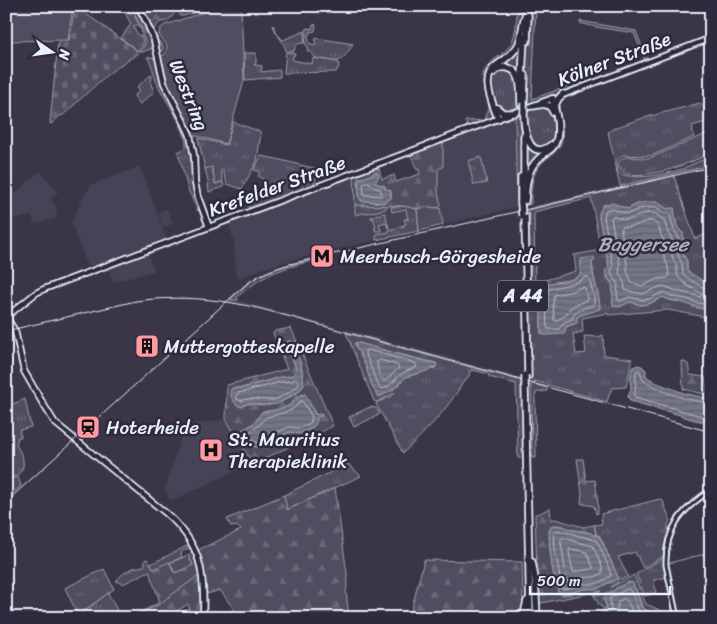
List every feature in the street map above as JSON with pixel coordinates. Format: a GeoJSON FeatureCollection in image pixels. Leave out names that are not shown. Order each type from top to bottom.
{"type":"FeatureCollection","features":[{"type":"Feature","properties":{"kind":"highway","name":"A 44"},"geometry":{"type":"LineString","coordinates":[[527,105],[525,17],[528,6]]}},
{"type":"Feature","properties":{"kind":"highway","name":"A 44"},"geometry":{"type":"LineString","coordinates":[[528,6],[527,105],[522,119],[532,618]]}},
{"type":"Feature","properties":{"kind":"highway"},"geometry":{"type":"LineString","coordinates":[[500,119],[488,88],[488,78],[492,69],[517,47],[525,17]]}},
{"type":"Feature","properties":{"kind":"highway"},"geometry":{"type":"LineString","coordinates":[[500,119],[490,80],[494,72],[502,67],[511,69],[518,75],[527,105],[546,104],[554,111]]}},
{"type":"Feature","properties":{"kind":"highway"},"geometry":{"type":"LineString","coordinates":[[522,119],[528,141],[534,147],[544,149],[552,144],[555,137],[554,111],[557,100],[563,94]]}},
{"type":"Feature","properties":{"kind":"highway"},"geometry":{"type":"LineString","coordinates":[[524,202],[526,181],[531,168],[538,159],[553,147],[557,140],[558,132],[551,99]]}},
{"type":"Feature","properties":{"kind":"highway"},"geometry":{"type":"LineString","coordinates":[[497,108],[503,113],[514,113]]}},
{"type":"Feature","properties":{"kind":"highway"},"geometry":{"type":"LineString","coordinates":[[531,560],[527,564],[527,601],[532,618]]}},
{"type":"Feature","properties":{"kind":"highway"},"geometry":{"type":"LineString","coordinates":[[531,560],[535,578],[537,609],[532,618]]}},
{"type":"Feature","properties":{"kind":"main road","name":"Westring"},"geometry":{"type":"LineString","coordinates":[[138,6],[154,40],[164,83],[190,135],[194,156],[195,183],[208,227]]}},
{"type":"Feature","properties":{"kind":"main road","name":"Kölner Straße"},"geometry":{"type":"LineString","coordinates":[[527,105],[551,99],[711,38]]}},
{"type":"Feature","properties":{"kind":"main road","name":"Krefelder Straße"},"geometry":{"type":"LineString","coordinates":[[7,319],[36,293],[44,289],[500,119],[527,105]]}},
{"type":"Feature","properties":{"kind":"main road"},"geometry":{"type":"LineString","coordinates":[[206,220],[212,223],[220,223]]}},
{"type":"Feature","properties":{"kind":"main road"},"geometry":{"type":"LineString","coordinates":[[7,319],[15,331],[24,370],[55,422],[159,508],[181,528],[189,539],[201,567],[203,618]]}},
{"type":"Feature","properties":{"kind":"street"},"geometry":{"type":"LineString","coordinates":[[677,618],[666,565],[668,539],[680,515],[689,505],[711,490]]}},
{"type":"Feature","properties":{"kind":"shaded area"},"geometry":{"type":"Polygon","coordinates":[[[515,115],[517,207],[292,260],[236,278],[234,241],[228,222],[354,175],[355,214],[384,209],[388,205],[391,207],[391,211],[408,207],[417,209],[427,207],[439,198],[438,169],[443,167],[443,141],[515,115]]]}},
{"type":"Feature","properties":{"kind":"shaded area"},"geometry":{"type":"Polygon","coordinates":[[[711,165],[711,167],[533,209],[532,206],[711,165]]]}},
{"type":"Feature","properties":{"kind":"shaded area"},"geometry":{"type":"Polygon","coordinates":[[[140,166],[167,241],[108,262],[93,266],[87,265],[71,223],[82,199],[91,185],[140,166]]]}},
{"type":"Feature","properties":{"kind":"shaded area"},"geometry":{"type":"Polygon","coordinates":[[[40,171],[58,192],[50,199],[57,208],[58,218],[34,224],[32,216],[6,220],[6,196],[14,195],[40,171]]]}},
{"type":"Feature","properties":{"kind":"shaded area"},"geometry":{"type":"Polygon","coordinates":[[[167,208],[173,224],[163,227],[158,212],[167,208]]]}},
{"type":"Feature","properties":{"kind":"shaded area"},"geometry":{"type":"Polygon","coordinates":[[[148,254],[154,271],[113,282],[108,268],[148,254]]]}},
{"type":"Feature","properties":{"kind":"shaded area"},"geometry":{"type":"Polygon","coordinates":[[[238,300],[342,329],[343,332],[226,302],[238,300]]]}},
{"type":"Feature","properties":{"kind":"shaded area"},"geometry":{"type":"Polygon","coordinates":[[[345,329],[515,376],[515,379],[346,333],[345,329]]]}},
{"type":"Feature","properties":{"kind":"shaded area","name":"St. Mauritius Therapieklinik"},"geometry":{"type":"Polygon","coordinates":[[[226,419],[253,462],[174,500],[168,498],[165,489],[182,434],[179,431],[185,425],[226,419]]]}},
{"type":"Feature","properties":{"kind":"green space"},"geometry":{"type":"Polygon","coordinates":[[[6,6],[73,6],[68,40],[6,41],[6,6]]]}},
{"type":"Feature","properties":{"kind":"green space"},"geometry":{"type":"Polygon","coordinates":[[[75,6],[135,49],[138,54],[117,67],[51,124],[58,42],[69,41],[75,6]]]}},
{"type":"Feature","properties":{"kind":"green space"},"geometry":{"type":"Polygon","coordinates":[[[125,6],[134,15],[141,29],[137,25],[133,27],[141,36],[143,43],[138,51],[121,38],[131,24],[123,9],[123,11],[120,8],[125,6]]]}},
{"type":"Feature","properties":{"kind":"green space"},"geometry":{"type":"Polygon","coordinates":[[[130,6],[136,6],[144,21],[151,38],[151,49],[139,52],[145,45],[145,41],[141,26],[130,6]]]}},
{"type":"Feature","properties":{"kind":"green space"},"geometry":{"type":"Polygon","coordinates":[[[140,6],[168,6],[175,12],[169,20],[160,22],[154,29],[157,39],[163,46],[163,50],[160,52],[152,30],[140,6]]]}},
{"type":"Feature","properties":{"kind":"green space"},"geometry":{"type":"Polygon","coordinates":[[[181,6],[217,6],[180,16],[181,6]]]}},
{"type":"Feature","properties":{"kind":"green space"},"geometry":{"type":"Polygon","coordinates":[[[223,6],[241,6],[244,81],[226,144],[194,135],[169,86],[161,57],[166,53],[167,45],[159,34],[161,28],[165,25],[223,6]]]}},
{"type":"Feature","properties":{"kind":"green space"},"geometry":{"type":"Polygon","coordinates":[[[519,6],[536,6],[532,99],[585,80],[587,89],[560,100],[559,111],[562,138],[560,146],[540,165],[534,175],[531,204],[517,207],[515,115],[470,131],[465,121],[484,120],[489,105],[482,80],[483,75],[487,67],[510,45],[515,32],[519,6]]]}},
{"type":"Feature","properties":{"kind":"green space"},"geometry":{"type":"Polygon","coordinates":[[[580,21],[636,31],[647,60],[645,61],[634,33],[596,27],[580,23],[580,21]]]}},
{"type":"Feature","properties":{"kind":"green space"},"geometry":{"type":"Polygon","coordinates":[[[313,24],[316,25],[315,31],[310,32],[308,36],[309,43],[315,45],[316,38],[353,44],[342,59],[335,61],[316,58],[311,52],[307,51],[308,46],[305,44],[307,28],[312,29],[313,24]]]}},
{"type":"Feature","properties":{"kind":"green space"},"geometry":{"type":"Polygon","coordinates":[[[305,31],[304,43],[297,45],[294,51],[286,51],[278,35],[283,40],[305,31]]]}},
{"type":"Feature","properties":{"kind":"green space"},"geometry":{"type":"Polygon","coordinates":[[[286,52],[295,54],[292,60],[312,64],[313,58],[338,62],[339,66],[336,72],[284,73],[286,52]]]}},
{"type":"Feature","properties":{"kind":"green space"},"geometry":{"type":"Polygon","coordinates":[[[244,53],[256,53],[256,64],[254,65],[262,66],[261,72],[280,70],[280,77],[245,80],[244,53]]]}},
{"type":"Feature","properties":{"kind":"green space"},"geometry":{"type":"Polygon","coordinates":[[[147,57],[155,58],[163,83],[188,134],[200,209],[198,211],[188,189],[178,152],[186,148],[186,140],[180,124],[157,83],[151,63],[147,57]]]}},
{"type":"Feature","properties":{"kind":"green space"},"geometry":{"type":"Polygon","coordinates":[[[152,74],[151,84],[154,92],[140,104],[134,96],[140,90],[137,87],[152,74]]]}},
{"type":"Feature","properties":{"kind":"green space"},"geometry":{"type":"Polygon","coordinates":[[[700,103],[705,108],[709,121],[692,126],[694,137],[653,155],[623,155],[616,160],[618,172],[624,175],[640,177],[658,175],[682,169],[711,156],[711,165],[620,186],[608,132],[640,119],[700,103]]]}},
{"type":"Feature","properties":{"kind":"green space"},"geometry":{"type":"Polygon","coordinates":[[[233,122],[261,132],[257,161],[242,189],[227,184],[223,170],[221,170],[223,182],[215,184],[212,168],[205,169],[198,138],[226,145],[233,122]]]}},
{"type":"Feature","properties":{"kind":"green space"},"geometry":{"type":"Polygon","coordinates":[[[711,132],[711,153],[681,166],[660,172],[638,175],[625,173],[618,165],[623,158],[650,158],[711,132]]]}},
{"type":"Feature","properties":{"kind":"green space"},"geometry":{"type":"Polygon","coordinates":[[[443,141],[443,167],[438,169],[438,193],[441,205],[439,208],[427,207],[417,209],[404,206],[355,205],[354,175],[378,166],[382,179],[394,175],[396,182],[420,174],[410,153],[443,141]],[[371,175],[359,178],[367,201],[383,203],[391,198],[391,192],[385,189],[385,186],[375,183],[371,175]]]}},
{"type":"Feature","properties":{"kind":"green space"},"geometry":{"type":"Polygon","coordinates":[[[261,156],[318,169],[314,185],[249,208],[243,197],[259,194],[266,181],[258,176],[260,172],[254,170],[261,156]]]}},
{"type":"Feature","properties":{"kind":"green space"},"geometry":{"type":"Polygon","coordinates":[[[481,157],[487,183],[474,185],[468,161],[481,157]]]}},
{"type":"Feature","properties":{"kind":"green space"},"geometry":{"type":"Polygon","coordinates":[[[212,167],[215,184],[223,182],[224,187],[209,192],[205,169],[212,167]]]}},
{"type":"Feature","properties":{"kind":"green space"},"geometry":{"type":"Polygon","coordinates":[[[674,176],[695,239],[711,232],[711,286],[687,272],[687,261],[683,254],[684,244],[676,223],[674,208],[667,209],[637,204],[628,209],[612,203],[603,205],[599,218],[609,267],[607,278],[611,282],[613,287],[612,293],[619,307],[630,302],[642,305],[651,303],[663,297],[699,308],[711,309],[711,318],[668,310],[608,315],[608,313],[582,318],[583,332],[573,334],[576,354],[586,353],[584,336],[598,337],[603,335],[604,355],[632,359],[626,387],[612,388],[607,402],[531,380],[528,210],[674,176]],[[591,198],[534,212],[535,283],[576,271],[574,255],[601,250],[591,198]],[[581,261],[581,275],[571,280],[543,287],[541,333],[545,335],[564,334],[566,327],[579,316],[600,308],[592,263],[581,261]]]}},
{"type":"Feature","properties":{"kind":"green space"},"geometry":{"type":"Polygon","coordinates":[[[355,205],[388,205],[385,209],[357,215],[355,214],[355,205]]]}},
{"type":"Feature","properties":{"kind":"green space"},"geometry":{"type":"Polygon","coordinates":[[[404,206],[417,209],[419,231],[376,240],[377,234],[404,227],[403,225],[406,224],[404,219],[408,220],[406,209],[392,212],[391,207],[404,206]]]}},
{"type":"Feature","properties":{"kind":"green space"},"geometry":{"type":"Polygon","coordinates":[[[427,207],[440,208],[443,225],[419,231],[417,209],[427,207]]]}},
{"type":"Feature","properties":{"kind":"green space"},"geometry":{"type":"Polygon","coordinates":[[[385,213],[389,228],[386,222],[379,224],[381,231],[376,231],[374,229],[376,228],[374,219],[372,219],[371,216],[373,218],[375,215],[385,213]]]}},
{"type":"Feature","properties":{"kind":"green space"},"geometry":{"type":"Polygon","coordinates":[[[319,258],[270,275],[244,291],[237,297],[238,300],[230,300],[261,275],[282,267],[319,258]]]}},
{"type":"Feature","properties":{"kind":"green space"},"geometry":{"type":"Polygon","coordinates":[[[291,328],[333,426],[253,464],[226,419],[227,385],[287,369],[273,333],[291,328]],[[288,341],[286,345],[295,365],[295,373],[290,376],[242,388],[232,388],[243,406],[279,403],[302,388],[304,385],[301,365],[291,341],[288,341]],[[303,394],[282,409],[262,412],[242,436],[250,442],[251,446],[258,447],[286,434],[297,434],[318,416],[322,416],[316,415],[303,394]]]}},
{"type":"Feature","properties":{"kind":"green space"},"geometry":{"type":"Polygon","coordinates":[[[346,333],[522,381],[525,458],[518,458],[516,384],[489,377],[489,374],[470,371],[469,376],[444,410],[403,453],[376,404],[395,393],[377,402],[374,401],[346,333]],[[358,350],[379,397],[394,389],[406,377],[435,369],[434,367],[436,367],[436,363],[383,350],[358,350]]]}},
{"type":"Feature","properties":{"kind":"green space"},"geometry":{"type":"Polygon","coordinates":[[[682,361],[688,364],[690,375],[705,377],[708,395],[683,389],[682,361]]]}},
{"type":"Feature","properties":{"kind":"green space"},"geometry":{"type":"Polygon","coordinates":[[[531,384],[547,389],[547,391],[536,393],[535,397],[536,458],[532,458],[531,384]]]}},
{"type":"Feature","properties":{"kind":"green space"},"geometry":{"type":"Polygon","coordinates":[[[25,399],[31,427],[19,430],[21,437],[18,437],[16,445],[22,456],[23,466],[18,474],[6,479],[6,407],[25,399]]]}},
{"type":"Feature","properties":{"kind":"green space"},"geometry":{"type":"Polygon","coordinates":[[[370,407],[376,408],[380,414],[354,427],[349,417],[370,407]]]}},
{"type":"Feature","properties":{"kind":"green space"},"geometry":{"type":"Polygon","coordinates":[[[577,459],[583,459],[586,481],[595,480],[598,509],[596,514],[594,506],[581,503],[582,493],[577,459]]]}},
{"type":"Feature","properties":{"kind":"green space"},"geometry":{"type":"Polygon","coordinates":[[[348,464],[361,476],[286,510],[284,495],[348,464]]]}},
{"type":"Feature","properties":{"kind":"green space"},"geometry":{"type":"Polygon","coordinates":[[[18,477],[21,486],[6,499],[6,480],[18,477]]]}},
{"type":"Feature","properties":{"kind":"green space"},"geometry":{"type":"Polygon","coordinates":[[[335,488],[348,581],[346,591],[349,618],[286,618],[284,612],[271,618],[240,618],[220,590],[207,594],[204,570],[198,550],[241,530],[237,526],[233,527],[230,525],[227,519],[284,495],[287,510],[335,488]]]}},
{"type":"Feature","properties":{"kind":"green space"},"geometry":{"type":"Polygon","coordinates":[[[660,499],[663,501],[670,520],[668,529],[670,531],[665,555],[643,568],[635,552],[618,557],[628,576],[617,579],[614,567],[599,535],[597,536],[594,525],[602,524],[601,514],[660,499]]]}},
{"type":"Feature","properties":{"kind":"green space"},"geometry":{"type":"Polygon","coordinates":[[[550,508],[551,520],[555,519],[583,527],[594,525],[596,535],[555,525],[549,544],[558,592],[562,595],[594,588],[611,582],[616,578],[618,582],[611,587],[634,575],[646,604],[674,618],[658,615],[643,608],[637,592],[631,583],[605,594],[603,598],[607,607],[604,609],[593,594],[601,591],[541,603],[538,602],[535,514],[550,508]]]}},
{"type":"Feature","properties":{"kind":"green space"},"geometry":{"type":"Polygon","coordinates":[[[189,545],[190,548],[181,553],[182,557],[154,570],[151,564],[189,545]]]}},
{"type":"Feature","properties":{"kind":"green space"},"geometry":{"type":"Polygon","coordinates":[[[191,548],[195,552],[201,576],[202,618],[171,617],[190,609],[188,604],[169,616],[166,611],[150,618],[130,618],[160,602],[149,571],[123,584],[116,581],[131,569],[145,565],[145,560],[147,559],[154,569],[169,562],[175,573],[193,565],[188,555],[192,552],[191,548]]]}},
{"type":"Feature","properties":{"kind":"green space"},"geometry":{"type":"Polygon","coordinates":[[[188,555],[193,565],[175,573],[170,563],[188,555]]]}},
{"type":"Feature","properties":{"kind":"green space"},"geometry":{"type":"Polygon","coordinates":[[[665,557],[667,577],[654,580],[656,593],[645,596],[636,574],[665,557]]]}},
{"type":"Feature","properties":{"kind":"green space"},"geometry":{"type":"Polygon","coordinates":[[[424,560],[522,562],[523,605],[519,618],[413,618],[411,611],[424,560]]]}},
{"type":"Feature","properties":{"kind":"green space"},"geometry":{"type":"Polygon","coordinates":[[[104,569],[114,589],[78,615],[65,588],[104,569]]]}},
{"type":"Feature","properties":{"kind":"green space"},"geometry":{"type":"Polygon","coordinates":[[[108,593],[121,618],[76,618],[108,593]]]}},
{"type":"Feature","properties":{"kind":"water"},"geometry":{"type":"Polygon","coordinates":[[[375,172],[379,176],[375,183],[385,186],[385,189],[390,190],[391,198],[383,203],[361,201],[359,198],[358,178],[364,178],[375,172]]]}},
{"type":"Feature","properties":{"kind":"water","name":"Baggersee"},"geometry":{"type":"Polygon","coordinates":[[[658,202],[667,209],[674,208],[676,223],[683,233],[683,254],[687,261],[687,271],[711,286],[711,309],[699,308],[663,297],[642,305],[630,302],[619,307],[613,306],[612,285],[605,271],[609,267],[599,213],[603,205],[612,203],[628,209],[637,204],[658,202]]]}},
{"type":"Feature","properties":{"kind":"water","name":"Baggersee"},"geometry":{"type":"Polygon","coordinates":[[[594,257],[592,269],[600,309],[577,317],[577,323],[566,327],[564,334],[545,335],[541,333],[543,287],[577,277],[580,275],[581,259],[594,257]]]}},
{"type":"Feature","properties":{"kind":"water"},"geometry":{"type":"Polygon","coordinates":[[[288,341],[291,342],[301,364],[304,385],[299,391],[277,404],[262,405],[248,403],[241,407],[236,404],[231,396],[230,391],[232,388],[242,388],[280,377],[291,376],[295,373],[295,365],[287,349],[288,341]]]}},
{"type":"Feature","properties":{"kind":"water"},"geometry":{"type":"Polygon","coordinates":[[[356,342],[436,363],[437,365],[430,370],[406,377],[394,389],[379,397],[373,387],[360,352],[357,350],[356,342]]]}},
{"type":"Feature","properties":{"kind":"water"},"geometry":{"type":"Polygon","coordinates":[[[637,365],[642,366],[646,370],[646,376],[657,383],[684,393],[711,399],[711,424],[630,401],[628,396],[631,389],[630,378],[632,368],[637,365]]]}},
{"type":"Feature","properties":{"kind":"water"},"geometry":{"type":"Polygon","coordinates":[[[305,394],[316,415],[322,415],[318,417],[313,427],[299,434],[291,432],[267,445],[257,447],[251,446],[243,437],[242,430],[255,423],[262,412],[285,408],[305,394]]]}},
{"type":"Feature","properties":{"kind":"water"},"geometry":{"type":"Polygon","coordinates":[[[555,525],[591,533],[592,535],[599,535],[618,577],[597,589],[584,589],[562,595],[559,593],[553,571],[549,530],[551,526],[555,525]]]}},
{"type":"Feature","properties":{"kind":"water"},"geometry":{"type":"Polygon","coordinates":[[[628,582],[633,583],[637,590],[641,607],[665,618],[593,618],[607,607],[603,598],[605,593],[615,590],[628,582]]]}},
{"type":"Feature","properties":{"kind":"waterway"},"geometry":{"type":"LineString","coordinates":[[669,563],[709,553],[711,566]]}},
{"type":"Feature","properties":{"kind":"waterway"},"geometry":{"type":"LineString","coordinates":[[167,598],[200,575]]}},
{"type":"Feature","properties":{"kind":"waterway"},"geometry":{"type":"LineString","coordinates":[[132,618],[166,599]]}},
{"type":"Feature","properties":{"kind":"tram line"},"geometry":{"type":"LineString","coordinates":[[6,502],[245,285],[261,275],[290,264],[711,167]]}},
{"type":"Feature","properties":{"kind":"railway"},"geometry":{"type":"LineString","coordinates":[[6,331],[136,301],[170,298],[219,301],[269,311],[711,432]]}},
{"type":"Feature","properties":{"kind":"place","name":"Meerbusch-Görgesheide"},"geometry":{"type":"Point","coordinates":[322,256]}},
{"type":"Feature","properties":{"kind":"place","name":"Muttergotteskapelle"},"geometry":{"type":"Point","coordinates":[147,346]}},
{"type":"Feature","properties":{"kind":"place","name":"Hoterheide"},"geometry":{"type":"Point","coordinates":[88,427]}},
{"type":"Feature","properties":{"kind":"place","name":"St. Mauritius Therapieklinik"},"geometry":{"type":"Point","coordinates":[211,450]}}]}
